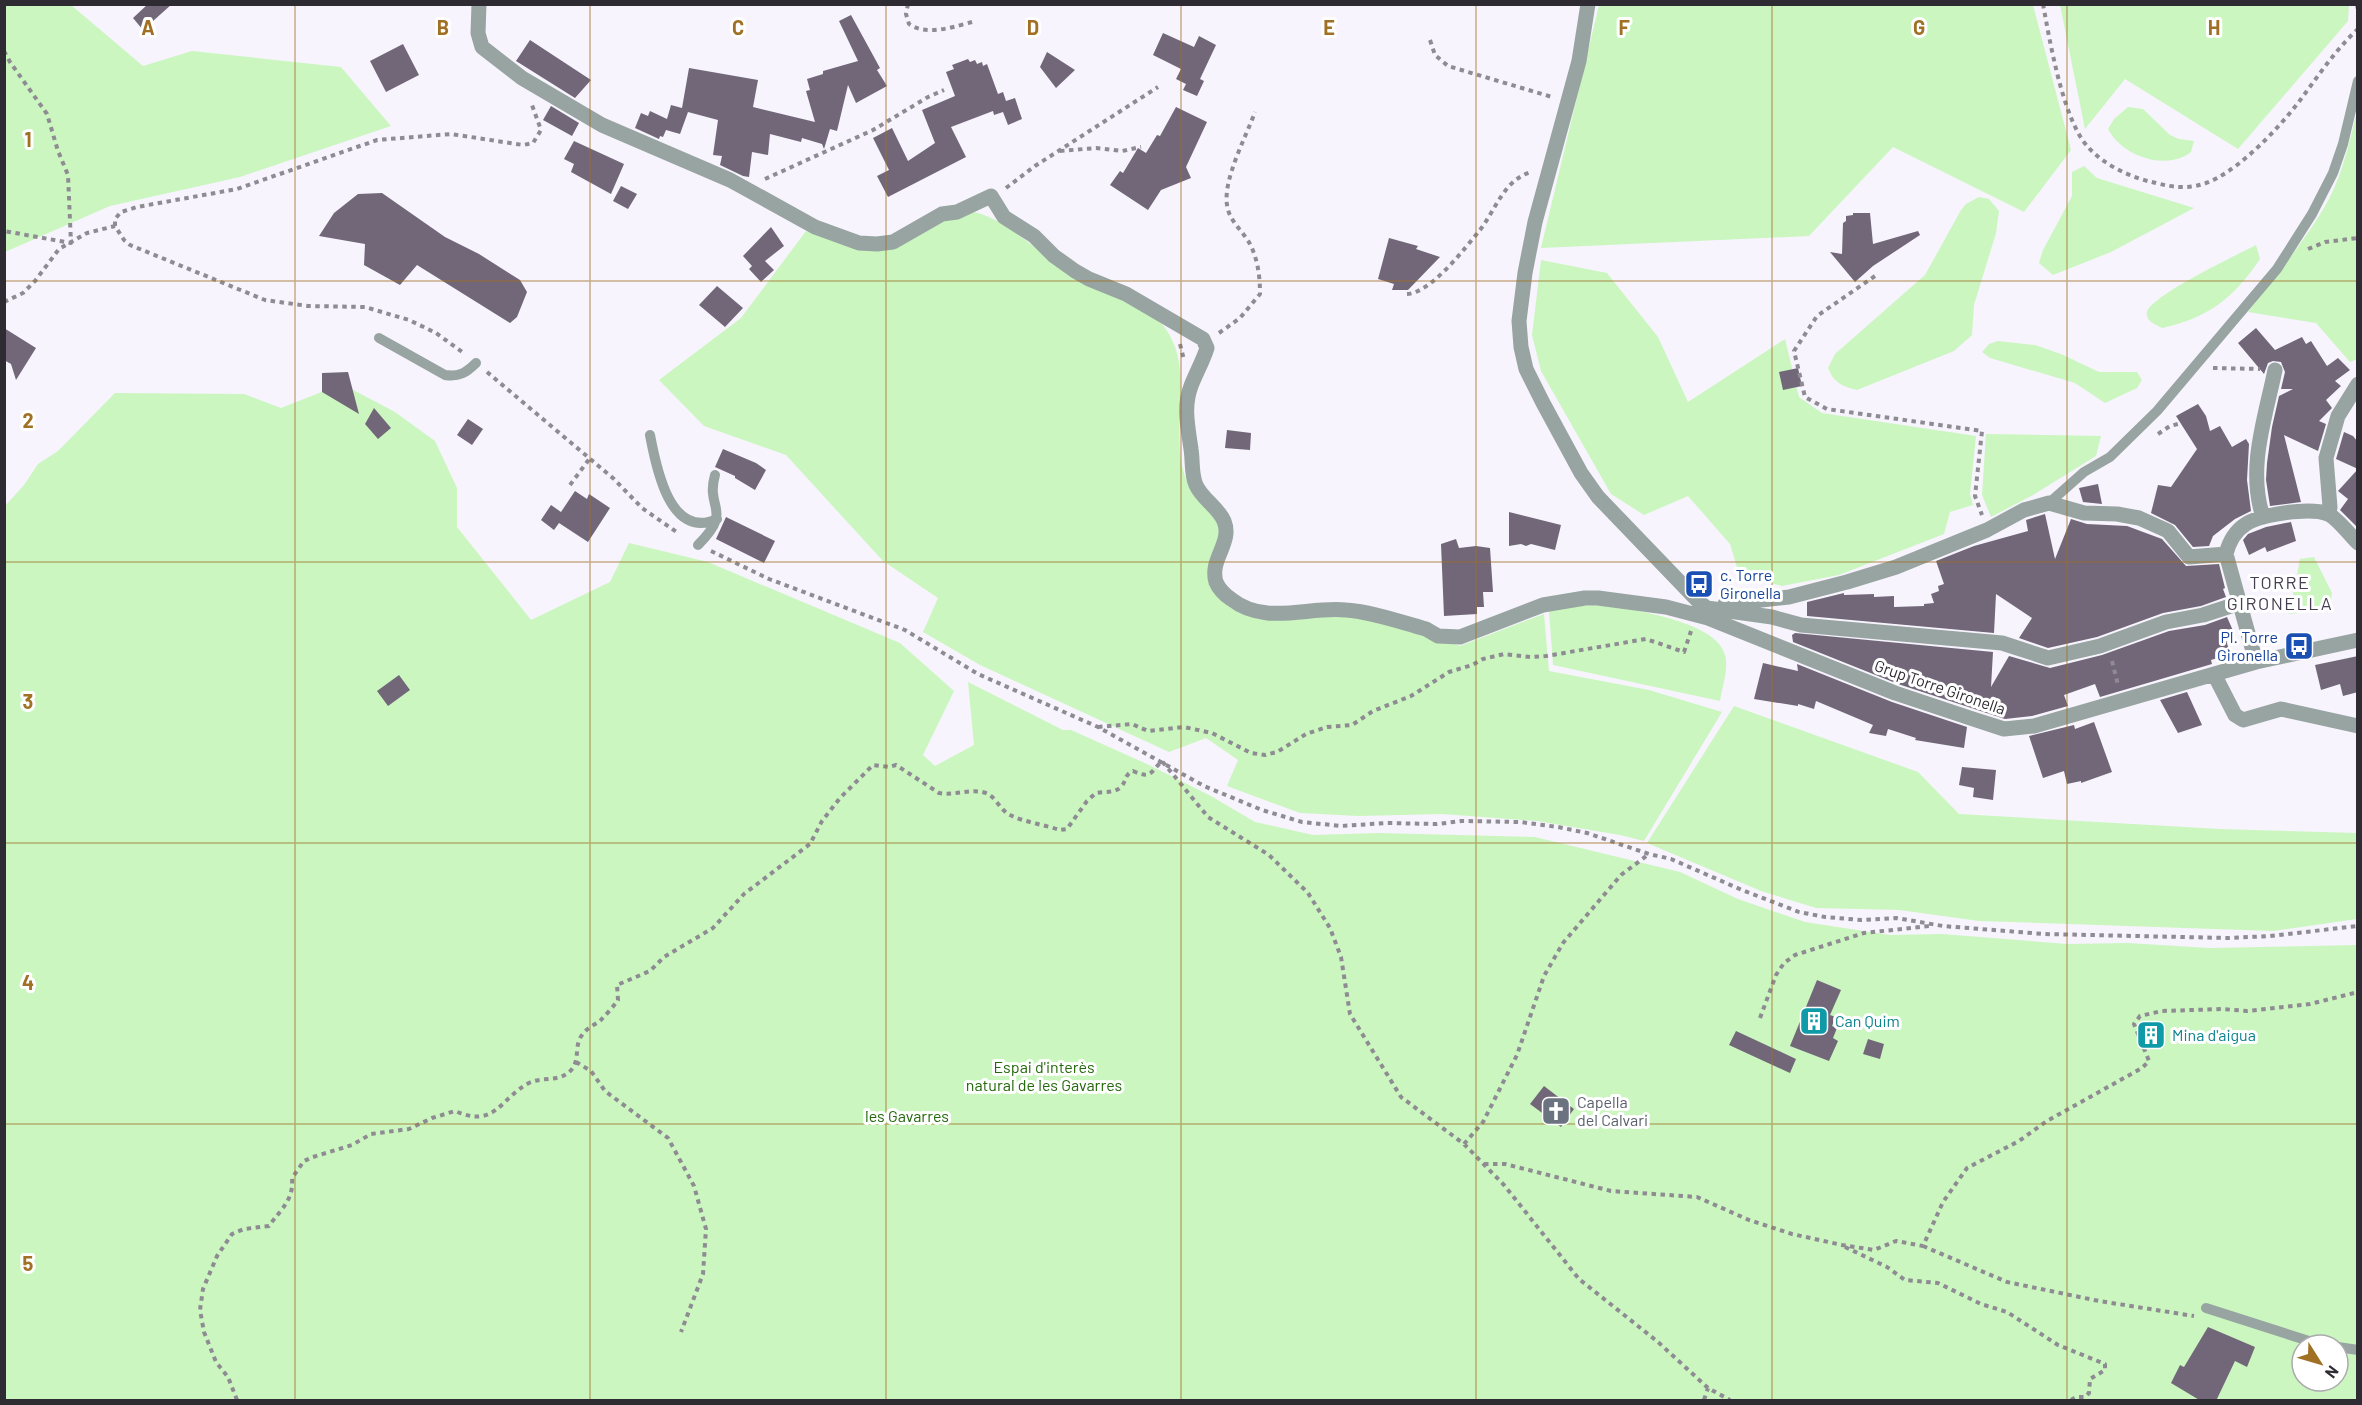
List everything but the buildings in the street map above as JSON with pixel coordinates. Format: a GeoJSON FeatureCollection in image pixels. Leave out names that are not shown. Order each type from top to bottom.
{"type":"FeatureCollection","features":[{"type":"Feature","properties":{"kind":"street"},"geometry":{"type":"LineString","coordinates":[[479,4],[478,33],[482,47],[522,78],[602,125],[730,180],[815,227],[859,243],[893,242],[942,213],[957,212],[991,196],[1004,217],[1034,236],[1054,256],[1075,271],[1126,294],[1206,342],[1207,348],[1192,385],[1186,413],[1196,484],[1203,497],[1222,518],[1226,529],[1226,540],[1215,562],[1216,582],[1223,594],[1252,611],[1292,614],[1346,610],[1426,629],[1445,637],[1468,635],[1543,605],[1585,598],[1666,607],[1704,614],[1722,604],[1789,597],[1896,567],[1935,549],[1987,530],[2024,510],[2049,503],[2084,513],[2117,514],[2139,518],[2169,531],[2189,557],[2226,554]]}},
{"type":"Feature","properties":{"kind":"street"},"geometry":{"type":"LineString","coordinates":[[1588,4],[1580,61],[1550,167],[1525,273],[1519,321],[1521,347],[1526,369],[1568,450],[1598,497],[1687,590],[1704,614]]}},
{"type":"Feature","properties":{"kind":"street"},"geometry":{"type":"LineString","coordinates":[[2263,517],[2256,497],[2258,450],[2275,370]]}},
{"type":"Feature","properties":{"kind":"street"},"geometry":{"type":"LineString","coordinates":[[2329,514],[2326,458],[2338,416],[2358,384]]}},
{"type":"Feature","properties":{"kind":"street"},"geometry":{"type":"LineString","coordinates":[[2256,662],[2226,554],[2229,541],[2246,524],[2263,517],[2299,511],[2329,514],[2358,543]]}},
{"type":"Feature","properties":{"kind":"street","name":"Grup Torre Gironella"},"geometry":{"type":"LineString","coordinates":[[1704,614],[1772,617],[1802,625],[2002,643],[2048,658],[2109,642],[2166,622],[2203,615],[2240,603]]}},
{"type":"Feature","properties":{"kind":"street","name":"Grup Torre Gironella"},"geometry":{"type":"LineString","coordinates":[[1704,614],[1895,693],[2004,729],[2034,726],[2256,662],[2358,640]]}},
{"type":"Feature","properties":{"kind":"street"},"geometry":{"type":"LineString","coordinates":[[2214,674],[2235,715],[2243,720],[2281,709],[2358,726]]}},
{"type":"Feature","properties":{"kind":"lane"},"geometry":{"type":"LineString","coordinates":[[2049,503],[2084,472],[2110,457],[2157,411],[2277,269],[2312,214],[2333,173],[2343,144],[2358,81]]}},
{"type":"Feature","properties":{"kind":"lane"},"geometry":{"type":"LineString","coordinates":[[379,338],[445,375],[457,376],[467,372],[476,363]]}},
{"type":"Feature","properties":{"kind":"lane"},"geometry":{"type":"LineString","coordinates":[[650,435],[661,483],[676,508],[688,520],[698,524],[707,524],[717,519]]}},
{"type":"Feature","properties":{"kind":"lane"},"geometry":{"type":"LineString","coordinates":[[698,545],[709,536],[717,519],[717,506],[712,491],[715,476]]}},
{"type":"Feature","properties":{"kind":"lane"},"geometry":{"type":"LineString","coordinates":[[2204,1312],[2290,1336]]}},
{"type":"Feature","properties":{"kind":"path"},"geometry":{"type":"LineString","coordinates":[[908,4],[906,14],[909,24],[921,30],[948,28],[976,21]]}},
{"type":"Feature","properties":{"kind":"path"},"geometry":{"type":"LineString","coordinates":[[2043,4],[2062,87],[2080,137],[2100,158],[2122,171],[2146,181],[2185,188],[2194,188],[2214,180],[2237,165],[2273,132],[2297,104],[2331,56],[2358,28]]}},
{"type":"Feature","properties":{"kind":"path"},"geometry":{"type":"LineString","coordinates":[[2357,4],[2358,12]]}},
{"type":"Feature","properties":{"kind":"path"},"geometry":{"type":"LineString","coordinates":[[1430,40],[1435,55],[1448,66],[1570,102]]}},
{"type":"Feature","properties":{"kind":"path"},"geometry":{"type":"LineString","coordinates":[[4,51],[47,114],[68,175],[71,243]]}},
{"type":"Feature","properties":{"kind":"path"},"geometry":{"type":"LineString","coordinates":[[152,254],[130,245],[115,226],[115,219],[121,212],[237,189],[377,140],[451,134],[512,144],[533,143],[541,130],[522,78]]}},
{"type":"Feature","properties":{"kind":"path"},"geometry":{"type":"LineString","coordinates":[[991,196],[1158,87]]}},
{"type":"Feature","properties":{"kind":"path"},"geometry":{"type":"LineString","coordinates":[[761,181],[858,136],[944,90]]}},
{"type":"Feature","properties":{"kind":"path"},"geometry":{"type":"LineString","coordinates":[[1206,342],[1240,318],[1260,294],[1259,272],[1250,244],[1233,223],[1227,205],[1228,181],[1255,112]]}},
{"type":"Feature","properties":{"kind":"path"},"geometry":{"type":"LineString","coordinates":[[1059,151],[1096,147],[1122,151],[1141,147]]}},
{"type":"Feature","properties":{"kind":"path"},"geometry":{"type":"LineString","coordinates":[[1407,294],[1419,291],[1440,276],[1480,229],[1515,179],[1550,167]]}},
{"type":"Feature","properties":{"kind":"path"},"geometry":{"type":"LineString","coordinates":[[4,302],[23,293],[35,281],[58,249],[87,233],[115,226]]}},
{"type":"Feature","properties":{"kind":"path"},"geometry":{"type":"LineString","coordinates":[[4,231],[71,243]]}},
{"type":"Feature","properties":{"kind":"path"},"geometry":{"type":"LineString","coordinates":[[2285,256],[2325,242],[2358,238]]}},
{"type":"Feature","properties":{"kind":"path"},"geometry":{"type":"LineString","coordinates":[[1875,276],[1817,316],[1794,351],[1805,397],[1827,409],[1982,431],[1975,496],[1987,530]]}},
{"type":"Feature","properties":{"kind":"path"},"geometry":{"type":"LineString","coordinates":[[1167,320],[1177,334],[1192,385]]}},
{"type":"Feature","properties":{"kind":"path"},"geometry":{"type":"LineString","coordinates":[[2196,367],[2275,370]]}},
{"type":"Feature","properties":{"kind":"path"},"geometry":{"type":"LineString","coordinates":[[570,485],[590,458],[642,508],[670,529],[698,545],[769,579],[905,630],[978,674],[1098,727],[1204,786],[1262,810],[1302,822],[1341,826],[1387,823],[1437,824],[1462,821],[1520,822],[1587,833],[1684,863],[1742,891],[1799,912],[1825,917],[1861,920],[1896,918],[1943,926],[2044,934],[2228,938],[2270,936],[2358,926]]}},
{"type":"Feature","properties":{"kind":"path"},"geometry":{"type":"LineString","coordinates":[[1098,727],[1132,724],[1148,731],[1184,727],[1212,733],[1251,753],[1265,755],[1277,752],[1306,734],[1327,727],[1352,725],[1373,711],[1411,696],[1449,672],[1483,659],[1504,654],[1546,657],[1646,639],[1684,652],[1704,614]]}},
{"type":"Feature","properties":{"kind":"path"},"geometry":{"type":"LineString","coordinates":[[2109,642],[2112,668],[2122,700]]}},
{"type":"Feature","properties":{"kind":"path"},"geometry":{"type":"LineString","coordinates":[[237,1401],[228,1377],[216,1362],[204,1332],[200,1310],[203,1289],[216,1256],[232,1234],[244,1229],[269,1226],[291,1198],[292,1178],[304,1161],[352,1145],[371,1134],[409,1129],[454,1111],[468,1117],[490,1114],[498,1111],[525,1085],[538,1080],[556,1079],[572,1069],[576,1062],[581,1035],[600,1020],[618,1000],[617,985],[650,971],[664,957],[713,928],[744,894],[810,844],[822,821],[840,798],[873,765],[889,767],[896,765],[939,793],[977,791],[989,794],[1011,816],[1060,830],[1067,829],[1087,801],[1096,793],[1106,794],[1117,789],[1128,773],[1134,771],[1144,776],[1150,775],[1161,761]]}},
{"type":"Feature","properties":{"kind":"path"},"geometry":{"type":"LineString","coordinates":[[1161,761],[1208,817],[1269,855],[1308,893],[1330,928],[1341,957],[1350,1014],[1401,1097],[1464,1144],[1484,1164],[1511,1193],[1579,1279],[1658,1342],[1708,1388],[1730,1401]]}},
{"type":"Feature","properties":{"kind":"path"},"geometry":{"type":"LineString","coordinates":[[1464,1144],[1483,1122],[1517,1055],[1544,976],[1563,943],[1615,881],[1649,854]]}},
{"type":"Feature","properties":{"kind":"path"},"geometry":{"type":"LineString","coordinates":[[1760,1018],[1776,975],[1784,963],[1795,955],[1864,933],[1943,926]]}},
{"type":"Feature","properties":{"kind":"path"},"geometry":{"type":"LineString","coordinates":[[1923,1246],[1943,1202],[1967,1168],[2019,1141],[2046,1121],[2130,1075],[2149,1061],[2134,1024],[2140,1016],[2162,1011],[2222,1009],[2247,1011],[2310,1004],[2358,992]]}},
{"type":"Feature","properties":{"kind":"path"},"geometry":{"type":"LineString","coordinates":[[576,1062],[591,1071],[604,1091],[668,1138],[694,1186],[706,1229],[703,1274],[681,1332]]}},
{"type":"Feature","properties":{"kind":"path"},"geometry":{"type":"LineString","coordinates":[[1484,1164],[1505,1164],[1611,1191],[1697,1197],[1749,1220],[1792,1234],[1875,1250],[1896,1241],[1923,1246],[2007,1282],[2099,1301],[2204,1312]]}},
{"type":"Feature","properties":{"kind":"path"},"geometry":{"type":"LineString","coordinates":[[1842,1245],[1905,1280],[1938,1283],[1982,1304],[2007,1312],[2058,1344],[2105,1364],[2105,1370],[2090,1379],[2089,1393],[2085,1397],[2071,1401]]}},
{"type":"Feature","properties":{"kind":"path"},"geometry":{"type":"LineString","coordinates":[[1704,1401],[1708,1388]]}},
{"type":"Feature","properties":{"kind":"green space"},"geometry":{"type":"Polygon","coordinates":[[[5,4],[71,5],[143,66],[192,51],[341,67],[391,126],[240,177],[110,206],[5,252],[5,4]]]}},
{"type":"Feature","properties":{"kind":"green space"},"geometry":{"type":"Polygon","coordinates":[[[2060,4],[2349,5],[2348,21],[2238,149],[2125,79],[2085,129],[2060,4]]]}},
{"type":"Feature","properties":{"kind":"green space"},"geometry":{"type":"Polygon","coordinates":[[[1599,5],[2033,5],[2071,150],[2024,212],[1893,147],[1809,236],[1541,248],[1599,5]]]}},
{"type":"Feature","properties":{"kind":"green space"},"geometry":{"type":"Polygon","coordinates":[[[2128,107],[2143,109],[2170,135],[2194,141],[2191,152],[2181,158],[2157,160],[2145,158],[2123,146],[2108,129],[2114,119],[2128,107]]]}},
{"type":"Feature","properties":{"kind":"green space"},"geometry":{"type":"Polygon","coordinates":[[[2357,111],[2357,359],[2350,362],[2316,323],[2248,312],[2301,243],[2329,199],[2342,167],[2357,111]]]}},
{"type":"Feature","properties":{"kind":"green space"},"geometry":{"type":"Polygon","coordinates":[[[2084,166],[2097,178],[2194,208],[2111,252],[2053,275],[2039,263],[2043,250],[2072,196],[2072,172],[2084,166]]]}},
{"type":"Feature","properties":{"kind":"green space"},"geometry":{"type":"Polygon","coordinates":[[[1979,197],[1989,199],[1999,211],[1996,233],[1974,305],[1972,335],[1954,351],[1857,390],[1839,383],[1828,368],[1835,354],[1925,275],[1961,210],[1966,204],[1979,197]]]}},
{"type":"Feature","properties":{"kind":"green space"},"geometry":{"type":"Polygon","coordinates":[[[969,211],[992,218],[1064,267],[1153,315],[1168,332],[1176,351],[1180,372],[1179,437],[1186,479],[1196,497],[1218,524],[1220,532],[1210,567],[1240,612],[1344,614],[1418,631],[1460,646],[1544,614],[1549,671],[1649,690],[1722,712],[1644,841],[1537,821],[1442,814],[1358,816],[1300,813],[1227,786],[1238,760],[1206,738],[1169,752],[980,665],[923,632],[938,598],[883,561],[786,455],[704,426],[659,380],[741,318],[806,231],[865,250],[969,211]]]}},
{"type":"Feature","properties":{"kind":"green space"},"geometry":{"type":"Polygon","coordinates":[[[2256,245],[2260,259],[2240,285],[2219,304],[2193,318],[2162,328],[2148,318],[2147,312],[2163,296],[2256,245]]]}},
{"type":"Feature","properties":{"kind":"green space"},"geometry":{"type":"Polygon","coordinates":[[[1541,260],[1607,273],[1658,337],[1688,402],[1785,339],[1799,397],[1822,413],[1976,436],[1970,494],[1973,505],[1950,512],[1944,534],[1839,575],[1782,586],[1739,574],[1730,544],[1688,496],[1644,515],[1611,494],[1541,371],[1532,335],[1541,260]]]}},
{"type":"Feature","properties":{"kind":"green space"},"geometry":{"type":"Polygon","coordinates":[[[1998,341],[2035,345],[2061,354],[2099,372],[2137,372],[2142,380],[2137,388],[2105,403],[2075,383],[1990,358],[1982,352],[1989,344],[1998,341]]]}},
{"type":"Feature","properties":{"kind":"green space","name":"Espai d'interès natural de les Gavarres"},"geometry":{"type":"Polygon","coordinates":[[[342,384],[395,412],[435,441],[457,488],[457,527],[531,620],[610,582],[629,543],[708,562],[900,643],[954,691],[923,755],[935,766],[974,745],[968,682],[1063,730],[1071,730],[1147,764],[1211,796],[1255,822],[1313,835],[1378,833],[1535,837],[1680,872],[1738,899],[1805,922],[1890,935],[1942,934],[2068,944],[2128,943],[2209,948],[2357,945],[2357,1400],[5,1400],[5,506],[24,485],[38,464],[58,451],[115,393],[244,394],[281,408],[342,384]]]}},
{"type":"Feature","properties":{"kind":"green space"},"geometry":{"type":"Polygon","coordinates":[[[1986,434],[2101,436],[2096,456],[2033,495],[1991,517],[1982,495],[1986,434]]]}},
{"type":"Feature","properties":{"kind":"green space"},"geometry":{"type":"Polygon","coordinates":[[[2314,557],[2332,593],[2329,610],[2289,614],[2300,559],[2314,557]]]}},
{"type":"Feature","properties":{"kind":"green space"},"geometry":{"type":"Polygon","coordinates":[[[1609,605],[1656,615],[1692,626],[1719,644],[1725,655],[1726,666],[1720,701],[1553,665],[1549,611],[1574,606],[1609,605]]]}},
{"type":"Feature","properties":{"kind":"green space"},"geometry":{"type":"Polygon","coordinates":[[[1734,706],[1918,772],[1959,814],[2220,829],[2357,833],[2357,919],[2273,931],[1979,921],[1899,910],[1816,908],[1761,891],[1647,843],[1734,706]]]}},
{"type":"Feature","properties":{"kind":"place","name":"c. Torre Gironella"},"geometry":{"type":"Point","coordinates":[1699,584]}},
{"type":"Feature","properties":{"kind":"place","name":"Pl. Torre Gironella"},"geometry":{"type":"Point","coordinates":[2299,646]}},
{"type":"Feature","properties":{"kind":"place","name":"Can Quim"},"geometry":{"type":"Point","coordinates":[1814,1021]}},
{"type":"Feature","properties":{"kind":"place","name":"Mina d'aigua"},"geometry":{"type":"Point","coordinates":[2151,1035]}},
{"type":"Feature","properties":{"kind":"place","name":"Capella del Calvari"},"geometry":{"type":"Point","coordinates":[1556,1111]}},
{"type":"Feature","properties":{"kind":"district","name":"TORRE GIRONELLA"},"geometry":{"type":"Point","coordinates":[2280,593]}},
{"type":"Feature","properties":{"kind":"park label","name":"les Gavarres"},"geometry":{"type":"Point","coordinates":[907,1116]}}]}
